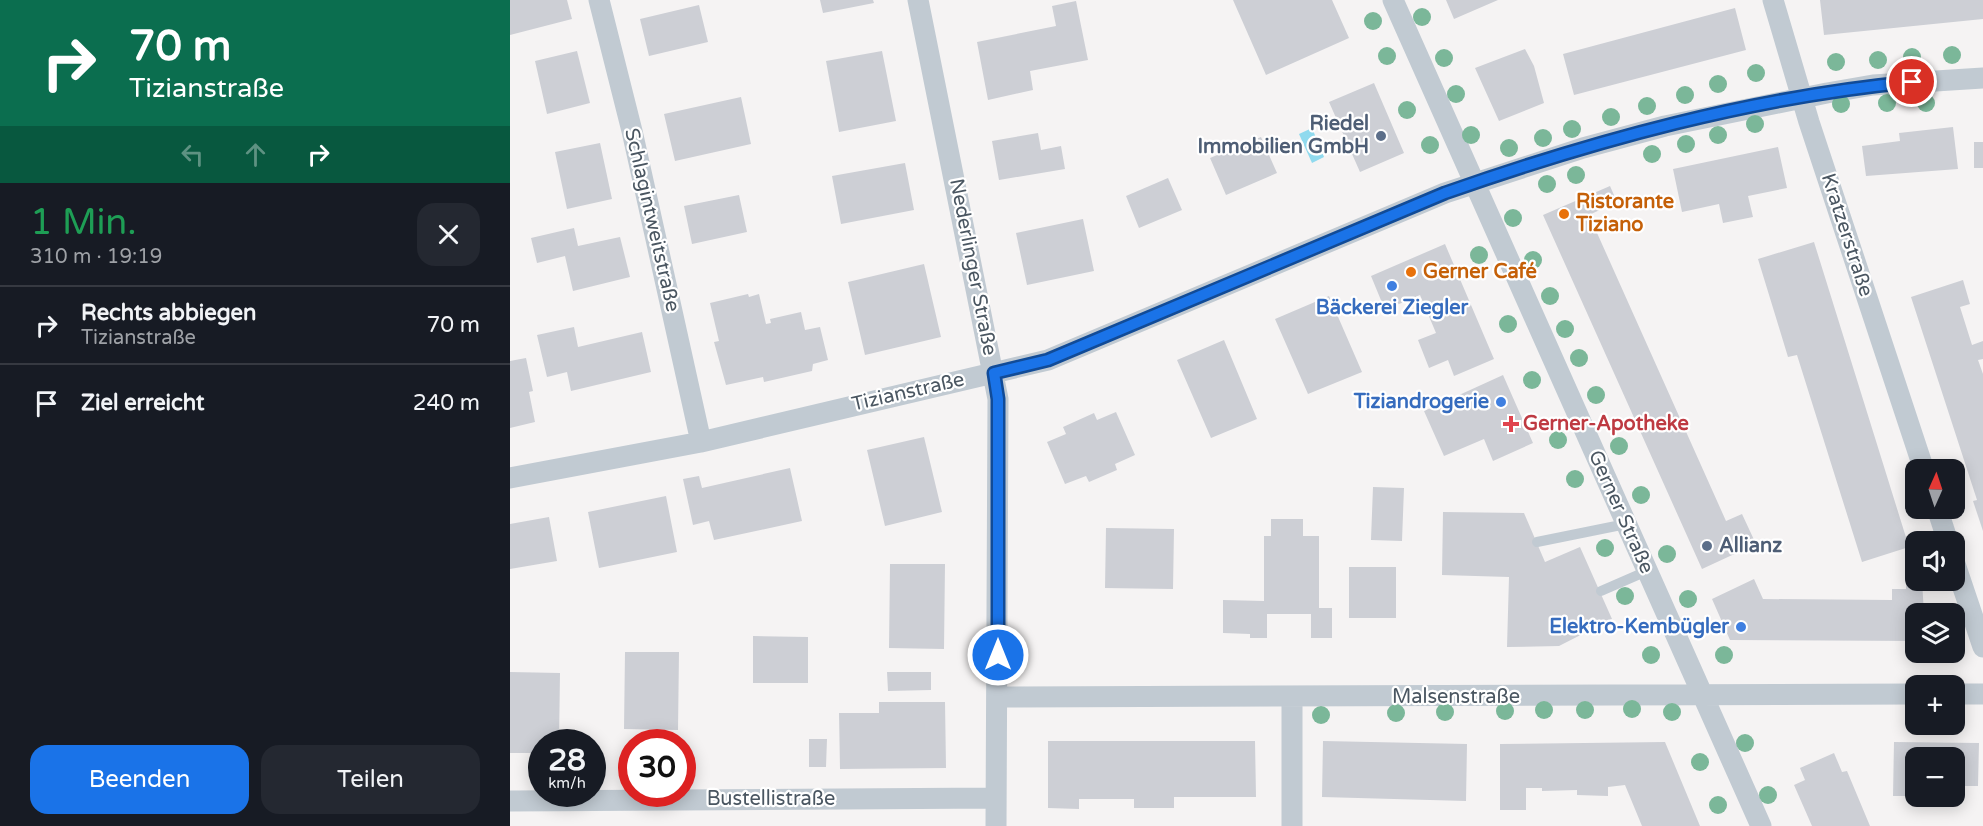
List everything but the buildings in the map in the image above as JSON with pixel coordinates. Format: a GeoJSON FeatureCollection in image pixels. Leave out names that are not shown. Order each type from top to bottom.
{"type":"FeatureCollection","features":[{"type":"Feature","properties":{"kind":"street","name":"Schlagintweitstraße"},"geometry":{"type":"LineString","coordinates":[[599,0],[632,131],[701,442]]}},
{"type":"Feature","properties":{"kind":"street","name":"Nederlinger Straße"},"geometry":{"type":"LineString","coordinates":[[918,0],[998,399],[996,826]]}},
{"type":"Feature","properties":{"kind":"street","name":"Gerner Straße"},"geometry":{"type":"LineString","coordinates":[[1394,0],[1761,826]]}},
{"type":"Feature","properties":{"kind":"street","name":"Kratzerstraße"},"geometry":{"type":"LineString","coordinates":[[1773,0],[1920,459]]}},
{"type":"Feature","properties":{"kind":"street","name":"Tizianstraße"},"geometry":{"type":"LineString","coordinates":[[510,478],[701,442],[1048,360],[1476,182],[1583,147],[1665,126],[1873,85],[1983,78]]}},
{"type":"Feature","properties":{"kind":"street"},"geometry":{"type":"LineString","coordinates":[[1964,591],[1983,647]]}},
{"type":"Feature","properties":{"kind":"street","name":"Malsenstraße"},"geometry":{"type":"LineString","coordinates":[[997,697],[1292,698],[1905,694]]}},
{"type":"Feature","properties":{"kind":"street"},"geometry":{"type":"LineString","coordinates":[[1965,694],[1983,694]]}},
{"type":"Feature","properties":{"kind":"street"},"geometry":{"type":"LineString","coordinates":[[1292,698],[1292,826]]}},
{"type":"Feature","properties":{"kind":"street","name":"Bustellistraße"},"geometry":{"type":"LineString","coordinates":[[510,801],[996,798]]}},
{"type":"Feature","properties":{"kind":"lane"},"geometry":{"type":"LineString","coordinates":[[1538,542],[1626,524]]}},
{"type":"Feature","properties":{"kind":"lane"},"geometry":{"type":"LineString","coordinates":[[1600,591],[1647,571]]}},
{"type":"Feature","properties":{"kind":"water"},"geometry":{"type":"Polygon","coordinates":[[[1312,128],[1324,157],[1312,163],[1299,134],[1312,128]]]}},
{"type":"Feature","properties":{"kind":"place","name":"Riedel Immobilien GmbH"},"geometry":{"type":"Point","coordinates":[1381,136]}},
{"type":"Feature","properties":{"kind":"place","name":"Ristorante Tiziano"},"geometry":{"type":"Point","coordinates":[1564,214]}},
{"type":"Feature","properties":{"kind":"place","name":"Gerner Café"},"geometry":{"type":"Point","coordinates":[1411,272]}},
{"type":"Feature","properties":{"kind":"place","name":"Bäckerei Ziegler"},"geometry":{"type":"Point","coordinates":[1392,286]}},
{"type":"Feature","properties":{"kind":"place","name":"Tiziandrogerie"},"geometry":{"type":"Point","coordinates":[1501,402]}},
{"type":"Feature","properties":{"kind":"place","name":"Gerner-Apotheke"},"geometry":{"type":"Point","coordinates":[1511,424]}},
{"type":"Feature","properties":{"kind":"place","name":"Allianz"},"geometry":{"type":"Point","coordinates":[1707,546]}},
{"type":"Feature","properties":{"kind":"place","name":"Elektro-Kembügler"},"geometry":{"type":"Point","coordinates":[1741,627]}},
{"type":"Feature","properties":{"kind":"route"},"geometry":{"type":"LineString","coordinates":[[998,655],[998,399],[994,373],[1048,360],[1445,193],[1504,172],[1583,147],[1665,126],[1827,93],[1873,85],[1912,82]]}}]}
